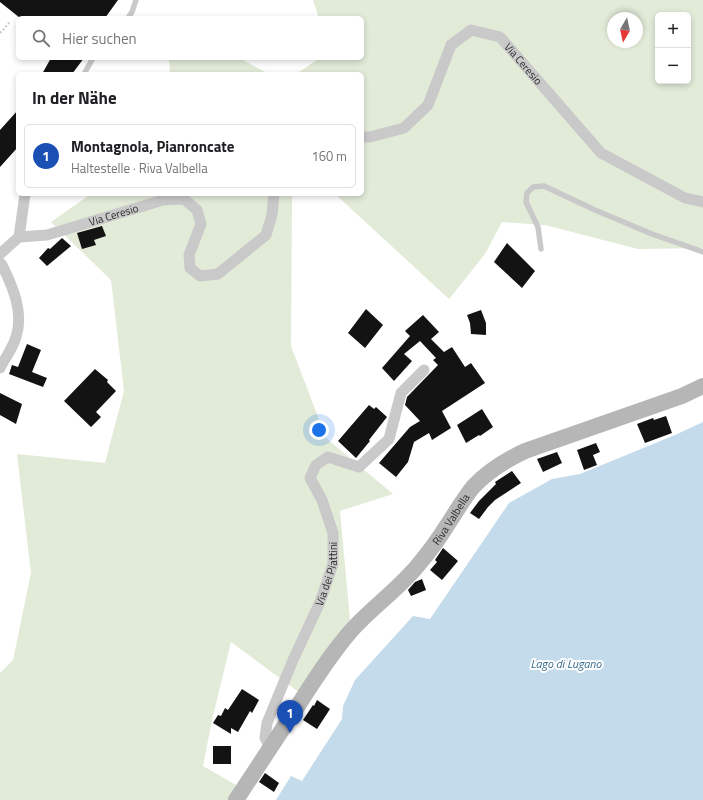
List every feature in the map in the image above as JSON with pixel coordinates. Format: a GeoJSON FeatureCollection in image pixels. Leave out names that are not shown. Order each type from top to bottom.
{"type":"FeatureCollection","features":[{"type":"Feature","properties":{"kind":"main road","name":"Riva Valbella"},"geometry":{"type":"LineString","coordinates":[[236,800],[270,747],[342,642],[355,626],[394,591],[417,567],[437,541],[463,500],[484,476],[497,466],[525,451],[676,398],[703,386]]}},
{"type":"Feature","properties":{"kind":"street","name":"Via Ceresio"},"geometry":{"type":"LineString","coordinates":[[364,137],[370,137],[404,128],[428,106],[451,44],[471,30],[500,37],[601,152],[685,198],[703,202]]}},
{"type":"Feature","properties":{"kind":"street"},"geometry":{"type":"LineString","coordinates":[[0,254],[19,237],[25,196]]}},
{"type":"Feature","properties":{"kind":"street","name":"Via Ceresio"},"geometry":{"type":"LineString","coordinates":[[19,237],[47,235],[163,200],[184,199],[197,210],[201,224],[189,255],[190,268],[200,276],[218,274],[266,235],[272,215],[274,196]]}},
{"type":"Feature","properties":{"kind":"street"},"geometry":{"type":"LineString","coordinates":[[0,263],[10,280],[16,298],[19,315],[19,327],[16,338],[0,368]]}},
{"type":"Feature","properties":{"kind":"street","name":"Via dei Piattini"},"geometry":{"type":"LineString","coordinates":[[270,747],[265,738],[267,724],[293,660],[320,602],[334,564],[332,532],[322,500],[310,478],[316,465],[328,457],[359,467],[389,439],[401,393],[424,370]]}},
{"type":"Feature","properties":{"kind":"lane"},"geometry":{"type":"LineString","coordinates":[[129,16],[136,0]]}},
{"type":"Feature","properties":{"kind":"lane"},"geometry":{"type":"LineString","coordinates":[[85,72],[92,60]]}},
{"type":"Feature","properties":{"kind":"lane"},"geometry":{"type":"LineString","coordinates":[[541,249],[538,227],[526,202],[527,193],[533,188],[544,186],[652,234],[703,252]]}},
{"type":"Feature","properties":{"kind":"path"},"geometry":{"type":"LineString","coordinates":[[0,33],[10,22]]}},
{"type":"Feature","properties":{"kind":"green space"},"geometry":{"type":"Polygon","coordinates":[[[313,0],[703,0],[703,248],[638,249],[545,225],[502,222],[485,254],[449,299],[337,196],[364,196],[364,72],[299,72],[317,60],[364,60],[364,16],[318,16],[313,0]]]}},
{"type":"Feature","properties":{"kind":"green space"},"geometry":{"type":"Polygon","coordinates":[[[169,60],[243,60],[265,72],[170,72],[169,60]]]}},
{"type":"Feature","properties":{"kind":"green space"},"geometry":{"type":"Polygon","coordinates":[[[88,196],[292,196],[291,346],[326,438],[393,494],[340,511],[351,631],[304,696],[231,642],[212,720],[203,766],[243,789],[236,800],[0,800],[0,673],[13,660],[31,573],[17,454],[105,463],[124,391],[111,280],[51,222],[88,196]]]}},
{"type":"Feature","properties":{"kind":"water","name":"Lago di Lugano"},"geometry":{"type":"Polygon","coordinates":[[[703,422],[703,800],[276,800],[291,776],[302,781],[342,719],[343,706],[355,680],[413,616],[430,619],[509,503],[552,479],[580,474],[703,422]]]}},
{"type":"Feature","properties":{"kind":"building"},"geometry":{"type":"Polygon","coordinates":[[[0,0],[118,0],[106,16],[18,16],[0,2],[0,0]]]}},
{"type":"Feature","properties":{"kind":"building"},"geometry":{"type":"Polygon","coordinates":[[[50,60],[82,60],[74,72],[43,72],[50,60]]]}},
{"type":"Feature","properties":{"kind":"building"},"geometry":{"type":"Polygon","coordinates":[[[16,112],[16,149],[0,167],[0,130],[16,112]]]}},
{"type":"Feature","properties":{"kind":"building"},"geometry":{"type":"Polygon","coordinates":[[[102,226],[106,236],[94,240],[96,245],[82,249],[77,233],[102,226]]]}},
{"type":"Feature","properties":{"kind":"building"},"geometry":{"type":"Polygon","coordinates":[[[62,238],[71,246],[47,266],[39,258],[48,248],[50,249],[62,238]]]}},
{"type":"Feature","properties":{"kind":"building"},"geometry":{"type":"Polygon","coordinates":[[[507,243],[535,271],[522,288],[494,262],[507,243]]]}},
{"type":"Feature","properties":{"kind":"building"},"geometry":{"type":"Polygon","coordinates":[[[366,309],[383,325],[365,348],[348,333],[366,309]]]}},
{"type":"Feature","properties":{"kind":"building"},"geometry":{"type":"Polygon","coordinates":[[[481,310],[486,323],[486,335],[471,334],[470,323],[467,315],[481,310]]]}},
{"type":"Feature","properties":{"kind":"building"},"geometry":{"type":"Polygon","coordinates":[[[423,315],[439,332],[431,339],[444,352],[452,347],[465,367],[471,363],[485,383],[442,411],[451,428],[432,440],[429,433],[414,442],[408,462],[396,477],[379,463],[410,427],[420,421],[405,405],[407,397],[438,365],[433,360],[436,358],[420,341],[404,354],[412,361],[394,381],[382,368],[410,336],[405,331],[423,315]]]}},
{"type":"Feature","properties":{"kind":"building"},"geometry":{"type":"Polygon","coordinates":[[[27,344],[41,350],[32,372],[47,378],[43,387],[9,374],[12,365],[18,367],[27,344]]]}},
{"type":"Feature","properties":{"kind":"building"},"geometry":{"type":"Polygon","coordinates":[[[95,369],[108,380],[107,382],[116,391],[96,412],[101,417],[91,427],[64,401],[95,369]]]}},
{"type":"Feature","properties":{"kind":"building"},"geometry":{"type":"Polygon","coordinates":[[[0,393],[22,404],[16,424],[0,415],[0,393]]]}},
{"type":"Feature","properties":{"kind":"building"},"geometry":{"type":"Polygon","coordinates":[[[369,405],[374,409],[376,407],[387,417],[356,458],[338,441],[369,405]]]}},
{"type":"Feature","properties":{"kind":"building"},"geometry":{"type":"Polygon","coordinates":[[[482,409],[493,427],[466,443],[457,425],[482,409]]]}},
{"type":"Feature","properties":{"kind":"building"},"geometry":{"type":"Polygon","coordinates":[[[666,416],[672,433],[645,443],[637,424],[653,418],[654,420],[666,416]]]}},
{"type":"Feature","properties":{"kind":"building"},"geometry":{"type":"Polygon","coordinates":[[[596,443],[600,452],[593,455],[597,465],[584,470],[577,450],[596,443]]]}},
{"type":"Feature","properties":{"kind":"building"},"geometry":{"type":"Polygon","coordinates":[[[557,452],[562,463],[543,472],[537,459],[557,452]]]}},
{"type":"Feature","properties":{"kind":"building"},"geometry":{"type":"Polygon","coordinates":[[[512,471],[521,483],[495,500],[479,519],[470,513],[479,501],[496,484],[495,482],[512,471]]]}},
{"type":"Feature","properties":{"kind":"building"},"geometry":{"type":"Polygon","coordinates":[[[443,548],[458,561],[442,580],[430,570],[437,562],[435,560],[443,548]]]}},
{"type":"Feature","properties":{"kind":"building"},"geometry":{"type":"Polygon","coordinates":[[[422,579],[426,590],[411,596],[408,590],[415,582],[422,579]]]}},
{"type":"Feature","properties":{"kind":"building"},"geometry":{"type":"Polygon","coordinates":[[[242,689],[259,700],[252,713],[250,711],[238,732],[231,728],[231,734],[213,723],[218,715],[221,716],[225,708],[228,710],[242,689]]]}},
{"type":"Feature","properties":{"kind":"building"},"geometry":{"type":"Polygon","coordinates":[[[317,700],[330,709],[317,729],[303,720],[317,700]]]}},
{"type":"Feature","properties":{"kind":"building"},"geometry":{"type":"Polygon","coordinates":[[[213,746],[231,746],[231,764],[213,764],[213,746]]]}},
{"type":"Feature","properties":{"kind":"building"},"geometry":{"type":"Polygon","coordinates":[[[265,773],[279,783],[274,792],[259,782],[265,773]]]}},
{"type":"Feature","properties":{"kind":"place","name":"Montagnola, Pianroncate"},"geometry":{"type":"Point","coordinates":[290,733]}}]}
